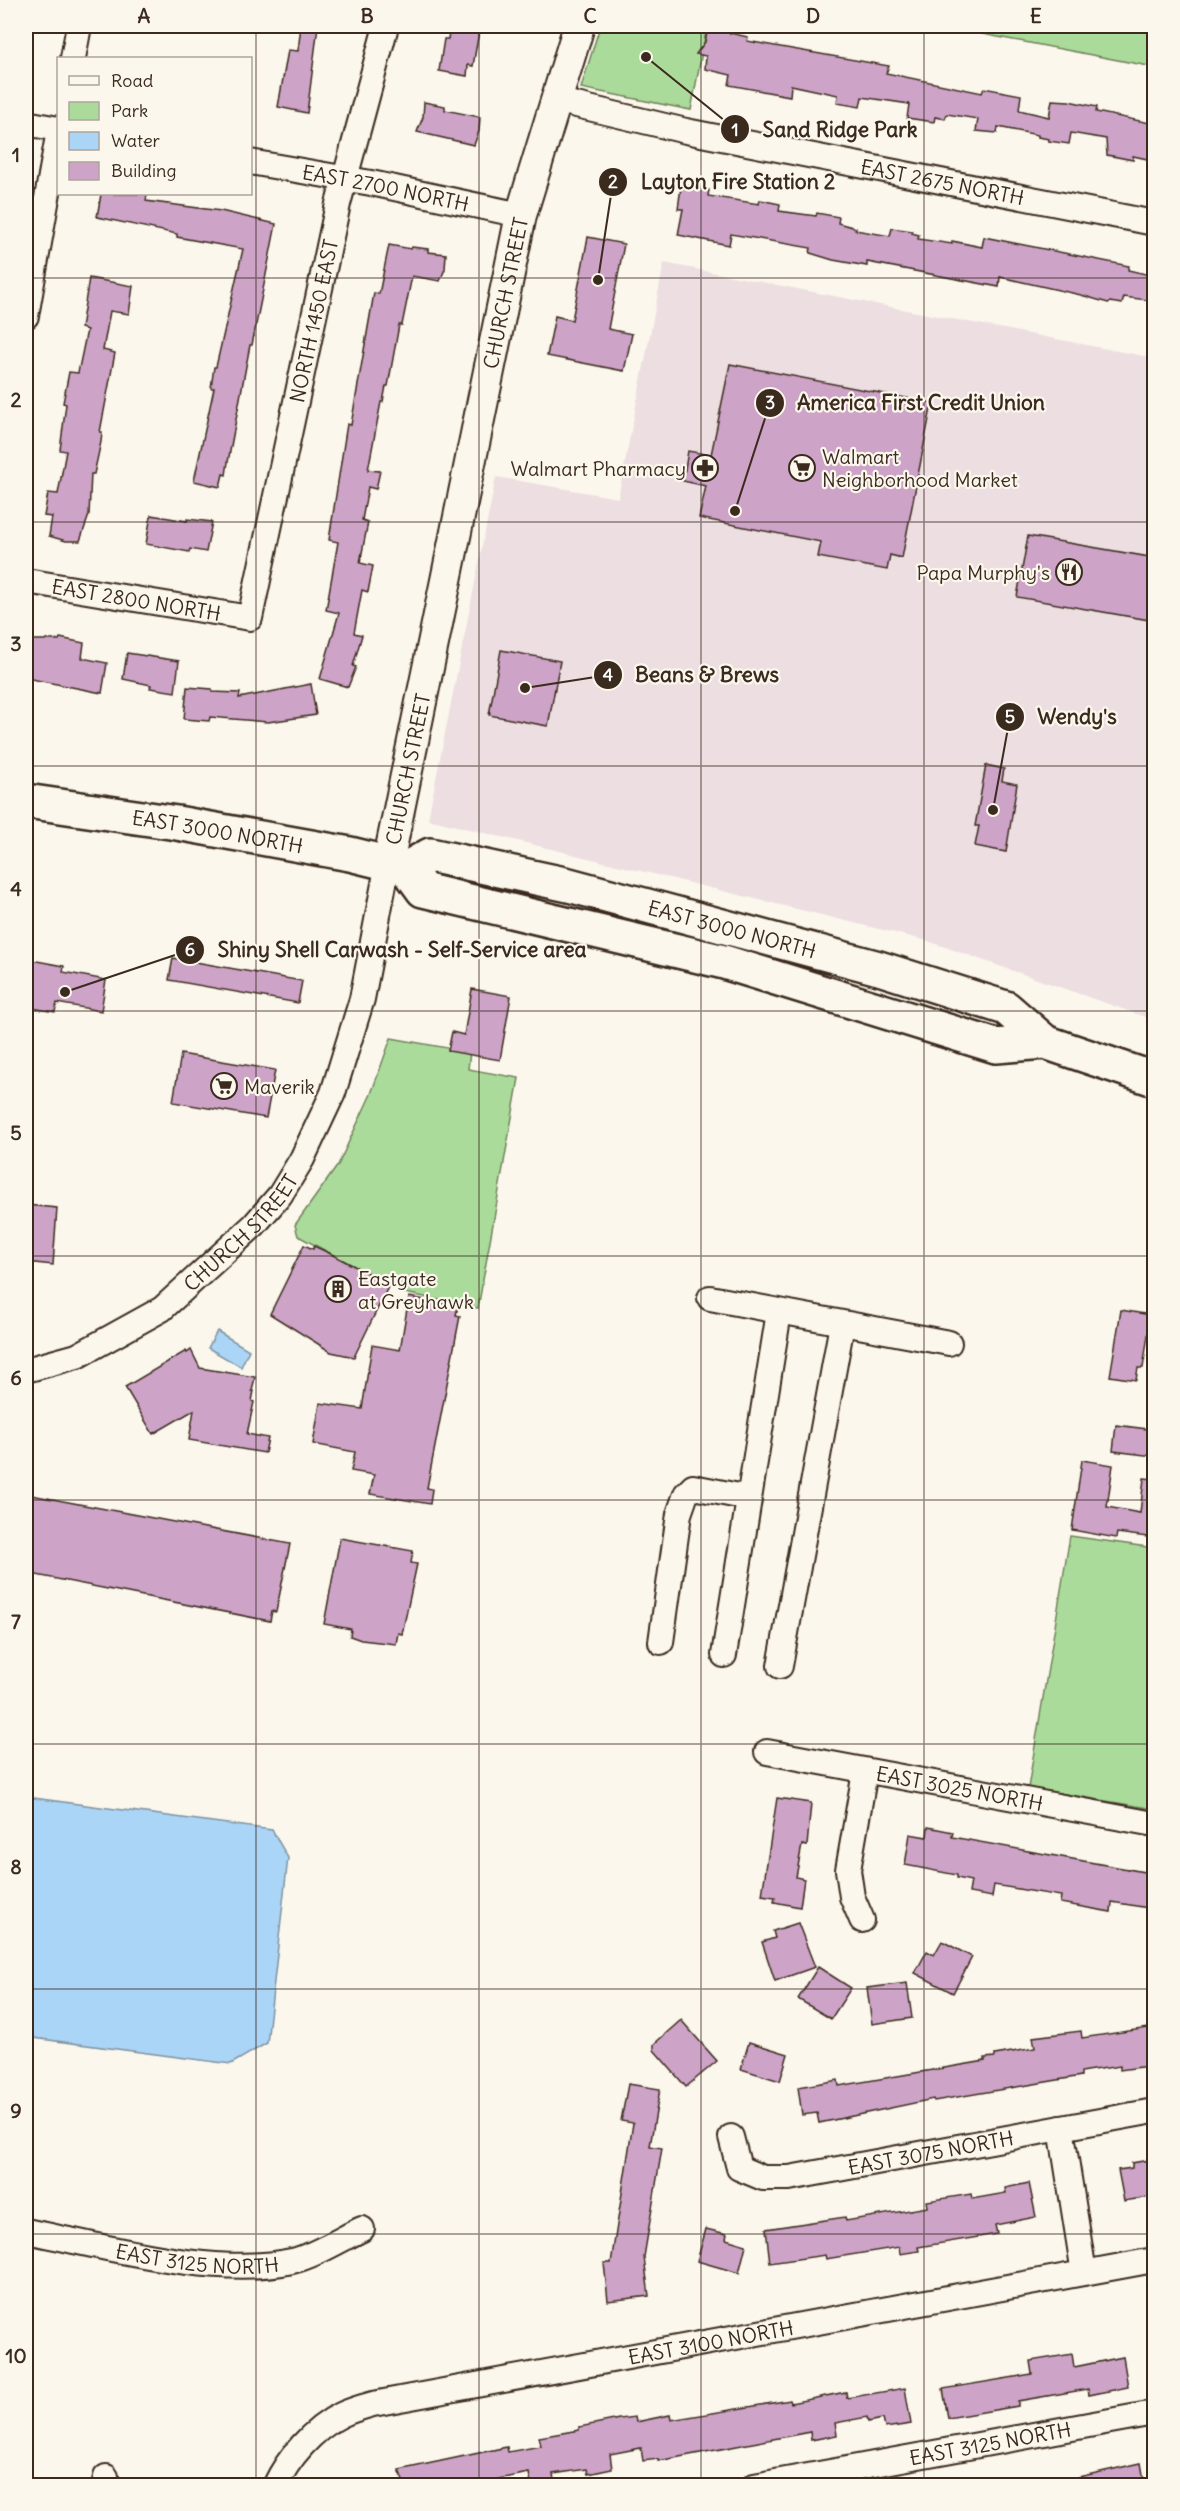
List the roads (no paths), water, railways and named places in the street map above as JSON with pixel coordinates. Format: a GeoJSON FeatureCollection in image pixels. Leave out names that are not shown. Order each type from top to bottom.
{"type":"FeatureCollection","features":[{"type":"Feature","properties":{"kind":"main road","name":"EAST 3000 NORTH"},"geometry":{"type":"LineString","coordinates":[[26,801],[177,823],[398,866],[430,855],[569,885],[867,965],[1006,1008],[1045,1042],[1155,1079]]}},
{"type":"Feature","properties":{"kind":"street"},"geometry":{"type":"LineString","coordinates":[[73,57],[79,26]]}},
{"type":"Feature","properties":{"kind":"street","name":"NORTH 1450 EAST"},"geometry":{"type":"LineString","coordinates":[[250,618],[344,179],[386,26]]}},
{"type":"Feature","properties":{"kind":"street","name":"CHURCH STREET"},"geometry":{"type":"LineString","coordinates":[[26,1370],[77,1356],[162,1309],[254,1225],[280,1195],[302,1159],[333,1093],[363,999],[398,866],[521,215],[579,26]]}},
{"type":"Feature","properties":{"kind":"street","name":"EAST 2675 NORTH"},"geometry":{"type":"LineString","coordinates":[[555,100],[686,131],[1155,223]]}},
{"type":"Feature","properties":{"kind":"street"},"geometry":{"type":"LineString","coordinates":[[26,123],[57,129]]}},
{"type":"Feature","properties":{"kind":"street"},"geometry":{"type":"LineString","coordinates":[[26,316],[57,142]]}},
{"type":"Feature","properties":{"kind":"street","name":"EAST 2700 NORTH"},"geometry":{"type":"LineString","coordinates":[[252,162],[521,215]]}},
{"type":"Feature","properties":{"kind":"street","name":"EAST 2800 NORTH"},"geometry":{"type":"LineString","coordinates":[[26,580],[250,618]]}},
{"type":"Feature","properties":{"kind":"street"},"geometry":{"type":"LineString","coordinates":[[710,1298],[949,1343]]}},
{"type":"Feature","properties":{"kind":"street"},"geometry":{"type":"LineString","coordinates":[[724,1655],[779,1312]]}},
{"type":"Feature","properties":{"kind":"street"},"geometry":{"type":"LineString","coordinates":[[780,1666],[842,1324]]}},
{"type":"Feature","properties":{"kind":"street"},"geometry":{"type":"LineString","coordinates":[[661,1642],[679,1514],[686,1494],[693,1487],[749,1498]]}},
{"type":"Feature","properties":{"kind":"street","name":"EAST 3025 NORTH"},"geometry":{"type":"LineString","coordinates":[[767,1752],[1155,1824]]}},
{"type":"Feature","properties":{"kind":"street"},"geometry":{"type":"LineString","coordinates":[[862,1920],[852,1897],[848,1870],[865,1772]]}},
{"type":"Feature","properties":{"kind":"street","name":"EAST 3075 NORTH"},"geometry":{"type":"LineString","coordinates":[[732,2137],[738,2168],[763,2178],[789,2178],[1155,2111]]}},
{"type":"Feature","properties":{"kind":"street"},"geometry":{"type":"LineString","coordinates":[[1061,2128],[1084,2273]]}},
{"type":"Feature","properties":{"kind":"street","name":"EAST 3125 NORTH"},"geometry":{"type":"LineString","coordinates":[[26,2231],[176,2259],[250,2267],[294,2261],[362,2229]]}},
{"type":"Feature","properties":{"kind":"street","name":"EAST 3100 NORTH"},"geometry":{"type":"LineString","coordinates":[[280,2475],[313,2436],[340,2415],[373,2404],[1155,2260]]}},
{"type":"Feature","properties":{"kind":"street","name":"EAST 3125 NORTH"},"geometry":{"type":"LineString","coordinates":[[754,2486],[1155,2413]]}},
{"type":"Feature","properties":{"kind":"water"},"geometry":{"type":"Polygon","coordinates":[[[217,1331],[249,1350],[241,1367],[208,1348],[217,1331]]]}},
{"type":"Feature","properties":{"kind":"water"},"geometry":{"type":"Polygon","coordinates":[[[26,1797],[272,1830],[288,1858],[267,2043],[231,2064],[26,2037],[26,1797]]]}},
{"type":"Feature","properties":{"kind":"place","name":"Sand Ridge Park"},"geometry":{"type":"Point","coordinates":[646,57]}},
{"type":"Feature","properties":{"kind":"place","name":"Layton Fire Station 2"},"geometry":{"type":"Point","coordinates":[598,280]}},
{"type":"Feature","properties":{"kind":"place","name":"Walmart Pharmacy"},"geometry":{"type":"Point","coordinates":[705,468]}},
{"type":"Feature","properties":{"kind":"place","name":"Walmart Neighborhood Market"},"geometry":{"type":"Point","coordinates":[802,468]}},
{"type":"Feature","properties":{"kind":"place","name":"America First Credit Union"},"geometry":{"type":"Point","coordinates":[735,511]}},
{"type":"Feature","properties":{"kind":"place","name":"Papa Murphy's"},"geometry":{"type":"Point","coordinates":[1069,572]}},
{"type":"Feature","properties":{"kind":"place","name":"Beans & Brews"},"geometry":{"type":"Point","coordinates":[525,688]}},
{"type":"Feature","properties":{"kind":"place","name":"Wendy's"},"geometry":{"type":"Point","coordinates":[993,810]}},
{"type":"Feature","properties":{"kind":"place","name":"Shiny Shell Carwash - Self-Service area"},"geometry":{"type":"Point","coordinates":[65,992]}},
{"type":"Feature","properties":{"kind":"place","name":"Maverik"},"geometry":{"type":"Point","coordinates":[224,1086]}},
{"type":"Feature","properties":{"kind":"place","name":"Eastgate at Greyhawk"},"geometry":{"type":"Point","coordinates":[338,1289]}}]}
